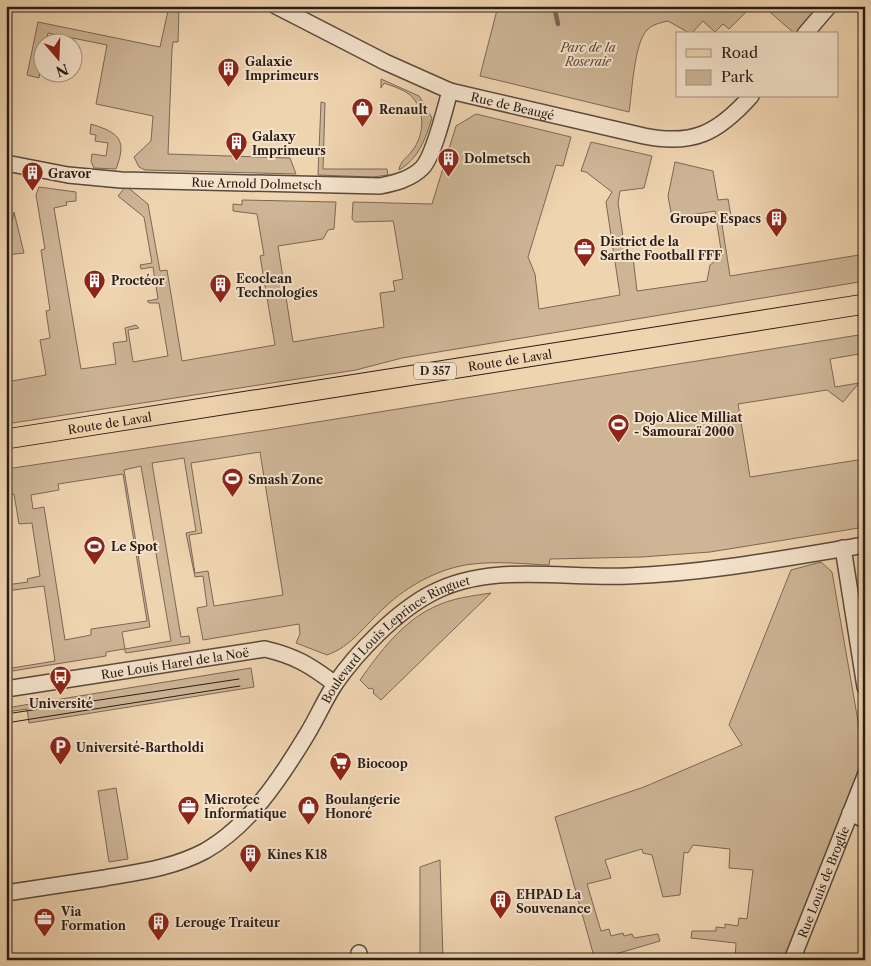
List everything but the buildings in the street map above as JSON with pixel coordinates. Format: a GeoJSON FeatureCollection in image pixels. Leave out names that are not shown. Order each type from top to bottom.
{"type":"FeatureCollection","features":[{"type":"Feature","properties":{"kind":"main road","name":"Route de Laval"},"geometry":{"type":"LineString","coordinates":[[6,439],[865,304]]}},
{"type":"Feature","properties":{"kind":"street","name":"Rue de Beaugé"},"geometry":{"type":"LineString","coordinates":[[276,6],[385,62],[450,91],[669,141],[702,135],[732,117],[748,98]]}},
{"type":"Feature","properties":{"kind":"street"},"geometry":{"type":"LineString","coordinates":[[807,32],[828,6]]}},
{"type":"Feature","properties":{"kind":"street","name":"Rue Arnold Dolmetsch"},"geometry":{"type":"LineString","coordinates":[[6,163],[68,175],[121,180],[387,185],[397,183],[423,167],[430,155],[450,91]]}},
{"type":"Feature","properties":{"kind":"street","name":"Boulevard Louis Leprince Ringuet"},"geometry":{"type":"LineString","coordinates":[[6,893],[156,869],[188,859],[218,842],[254,809],[277,779],[306,737],[335,684],[380,632],[407,606],[435,591],[462,582],[500,575],[627,576],[710,570],[865,545]]}},
{"type":"Feature","properties":{"kind":"street"},"geometry":{"type":"LineString","coordinates":[[843,548],[865,688]]}},
{"type":"Feature","properties":{"kind":"street","name":"Rue Louis Harel de la Noë"},"geometry":{"type":"LineString","coordinates":[[6,690],[265,649],[290,654],[311,665],[335,684]]}},
{"type":"Feature","properties":{"kind":"street","name":"Rue Louis de Broglie"},"geometry":{"type":"LineString","coordinates":[[792,960],[865,776]]}},
{"type":"Feature","properties":{"kind":"street"},"geometry":{"type":"LineString","coordinates":[[850,813],[865,820]]}},
{"type":"Feature","properties":{"kind":"green space"},"geometry":{"type":"Polygon","coordinates":[[[169,6],[179,6],[178,42],[173,42],[172,49],[168,154],[290,158],[296,174],[145,170],[139,167],[134,157],[151,141],[153,116],[96,104],[107,45],[82,40],[82,32],[36,32],[38,22],[160,47],[169,6]]]}},
{"type":"Feature","properties":{"kind":"green space","name":"Parc de la Roseraie"},"geometry":{"type":"Polygon","coordinates":[[[498,6],[752,6],[729,29],[723,24],[715,32],[703,21],[693,32],[687,32],[668,21],[649,28],[643,36],[636,57],[629,112],[480,76],[498,6]]]}},
{"type":"Feature","properties":{"kind":"green space"},"geometry":{"type":"Polygon","coordinates":[[[763,6],[829,6],[807,32],[793,32],[763,6]]]}},
{"type":"Feature","properties":{"kind":"green space"},"geometry":{"type":"Polygon","coordinates":[[[32,51],[32,76],[27,75],[32,51]]]}},
{"type":"Feature","properties":{"kind":"green space"},"geometry":{"type":"Polygon","coordinates":[[[381,79],[419,96],[432,118],[420,148],[412,160],[399,170],[401,164],[416,145],[421,130],[421,114],[415,100],[409,94],[384,83],[381,88],[381,79]]]}},
{"type":"Feature","properties":{"kind":"green space"},"geometry":{"type":"Polygon","coordinates":[[[321,102],[325,103],[323,169],[387,169],[388,175],[373,177],[318,175],[321,102]]]}},
{"type":"Feature","properties":{"kind":"green space"},"geometry":{"type":"Polygon","coordinates":[[[476,114],[571,137],[563,166],[556,165],[528,257],[535,274],[539,309],[620,295],[606,202],[612,192],[586,172],[581,171],[591,142],[652,156],[644,188],[620,191],[618,203],[626,257],[633,257],[637,291],[707,281],[710,265],[722,256],[715,211],[672,218],[668,196],[675,162],[713,171],[718,200],[728,199],[731,216],[721,218],[730,276],[865,254],[865,281],[402,358],[356,370],[6,424],[6,382],[46,375],[40,340],[50,338],[46,311],[50,310],[41,250],[45,249],[36,195],[39,187],[76,192],[76,201],[66,202],[67,205],[54,208],[81,369],[116,364],[113,343],[127,341],[125,328],[136,325],[139,328],[128,330],[133,362],[168,356],[159,303],[149,303],[147,301],[158,299],[153,267],[141,269],[140,265],[152,263],[144,217],[118,196],[126,186],[148,204],[160,271],[167,270],[182,361],[275,345],[260,256],[264,255],[257,214],[233,211],[233,204],[242,205],[242,200],[336,202],[334,229],[328,230],[323,239],[278,246],[293,342],[384,327],[380,293],[395,291],[393,281],[403,279],[394,225],[393,221],[355,222],[352,219],[353,202],[432,204],[456,126],[476,114]]]}},
{"type":"Feature","properties":{"kind":"green space"},"geometry":{"type":"Polygon","coordinates":[[[91,124],[115,135],[121,144],[116,169],[94,168],[91,161],[92,154],[106,156],[108,143],[95,141],[96,135],[90,134],[91,124]]]}},
{"type":"Feature","properties":{"kind":"green space"},"geometry":{"type":"Polygon","coordinates":[[[14,212],[24,253],[6,255],[6,221],[12,222],[14,212]]]}},
{"type":"Feature","properties":{"kind":"green space"},"geometry":{"type":"Polygon","coordinates":[[[865,334],[865,353],[830,359],[835,387],[859,383],[843,402],[827,390],[738,404],[750,477],[864,459],[865,527],[710,552],[642,557],[550,559],[549,565],[491,563],[461,566],[437,573],[414,585],[394,599],[344,647],[327,655],[296,643],[300,634],[299,624],[203,640],[197,608],[207,606],[203,576],[195,577],[186,533],[196,531],[184,458],[152,463],[181,637],[189,636],[190,643],[126,653],[124,649],[106,652],[106,656],[6,672],[6,669],[55,661],[44,586],[6,591],[6,585],[28,582],[27,579],[40,576],[32,523],[19,524],[14,494],[6,495],[6,469],[267,430],[865,334]],[[260,452],[191,463],[202,533],[189,535],[195,573],[208,571],[214,606],[283,595],[260,452]],[[141,466],[124,470],[150,627],[122,632],[125,649],[171,641],[141,466]],[[123,474],[58,484],[59,490],[31,495],[33,509],[44,507],[65,640],[91,635],[91,629],[147,621],[123,474]]]}},
{"type":"Feature","properties":{"kind":"green space"},"geometry":{"type":"Polygon","coordinates":[[[821,562],[832,572],[862,744],[861,761],[784,960],[735,960],[736,943],[691,938],[692,931],[716,931],[716,927],[725,928],[725,924],[738,926],[739,918],[747,919],[753,870],[729,868],[730,849],[693,845],[688,853],[684,852],[680,895],[663,897],[652,855],[643,853],[642,849],[605,860],[611,878],[587,884],[601,931],[609,929],[611,936],[623,933],[624,936],[632,934],[634,938],[658,934],[660,941],[595,960],[555,817],[644,787],[742,745],[729,725],[791,570],[821,562]]]}},
{"type":"Feature","properties":{"kind":"green space"},"geometry":{"type":"Polygon","coordinates":[[[491,593],[381,700],[373,693],[374,690],[369,689],[360,680],[392,639],[423,613],[448,601],[491,593]]]}},
{"type":"Feature","properties":{"kind":"green space"},"geometry":{"type":"Polygon","coordinates":[[[251,668],[254,687],[29,723],[27,709],[6,712],[6,708],[251,668]]]}},
{"type":"Feature","properties":{"kind":"green space"},"geometry":{"type":"Polygon","coordinates":[[[116,788],[128,859],[109,862],[98,791],[116,788]]]}},
{"type":"Feature","properties":{"kind":"green space"},"geometry":{"type":"Polygon","coordinates":[[[440,860],[443,960],[420,960],[420,867],[440,860]]]}},
{"type":"Feature","properties":{"kind":"waterway"},"geometry":{"type":"LineString","coordinates":[[554,6],[558,24]]}},
{"type":"Feature","properties":{"kind":"tram line"},"geometry":{"type":"LineString","coordinates":[[6,714],[239,679]]}},
{"type":"Feature","properties":{"kind":"tram line"},"geometry":{"type":"LineString","coordinates":[[6,723],[240,686]]}},
{"type":"Feature","properties":{"kind":"place","name":"Galaxie Imprimeurs"},"geometry":{"type":"Point","coordinates":[229,87]}},
{"type":"Feature","properties":{"kind":"place","name":"Renault"},"geometry":{"type":"Point","coordinates":[363,128]}},
{"type":"Feature","properties":{"kind":"place","name":"Galaxy Imprimeurs"},"geometry":{"type":"Point","coordinates":[236,162]}},
{"type":"Feature","properties":{"kind":"place","name":"Dolmetsch"},"geometry":{"type":"Point","coordinates":[448,177]}},
{"type":"Feature","properties":{"kind":"place","name":"Gravor"},"geometry":{"type":"Point","coordinates":[32,192]}},
{"type":"Feature","properties":{"kind":"place","name":"Groupe Espacs"},"geometry":{"type":"Point","coordinates":[777,237]}},
{"type":"Feature","properties":{"kind":"place","name":"District de la Sarthe Football FFF"},"geometry":{"type":"Point","coordinates":[584,267]}},
{"type":"Feature","properties":{"kind":"place","name":"Proctéor"},"geometry":{"type":"Point","coordinates":[95,299]}},
{"type":"Feature","properties":{"kind":"place","name":"Ecoclean Technologies"},"geometry":{"type":"Point","coordinates":[220,304]}},
{"type":"Feature","properties":{"kind":"place","name":"Dojo Alice Milliat - Samouraï 2000"},"geometry":{"type":"Point","coordinates":[618,443]}},
{"type":"Feature","properties":{"kind":"place","name":"Smash Zone"},"geometry":{"type":"Point","coordinates":[232,498]}},
{"type":"Feature","properties":{"kind":"place","name":"Le Spot"},"geometry":{"type":"Point","coordinates":[95,565]}},
{"type":"Feature","properties":{"kind":"place","name":"Université"},"geometry":{"type":"Point","coordinates":[61,695]}},
{"type":"Feature","properties":{"kind":"place","name":"Université-Bartholdi"},"geometry":{"type":"Point","coordinates":[60,766]}},
{"type":"Feature","properties":{"kind":"place","name":"Biocoop"},"geometry":{"type":"Point","coordinates":[341,782]}},
{"type":"Feature","properties":{"kind":"place","name":"Microtec Informatique"},"geometry":{"type":"Point","coordinates":[188,825]}},
{"type":"Feature","properties":{"kind":"place","name":"Boulangerie Honoré"},"geometry":{"type":"Point","coordinates":[309,825]}},
{"type":"Feature","properties":{"kind":"place","name":"Kines K18"},"geometry":{"type":"Point","coordinates":[251,873]}},
{"type":"Feature","properties":{"kind":"place","name":"EHPAD La Souvenance"},"geometry":{"type":"Point","coordinates":[500,920]}},
{"type":"Feature","properties":{"kind":"place","name":"Via Formation"},"geometry":{"type":"Point","coordinates":[45,937]}},
{"type":"Feature","properties":{"kind":"place","name":"Lerouge Traiteur"},"geometry":{"type":"Point","coordinates":[159,941]}}]}
